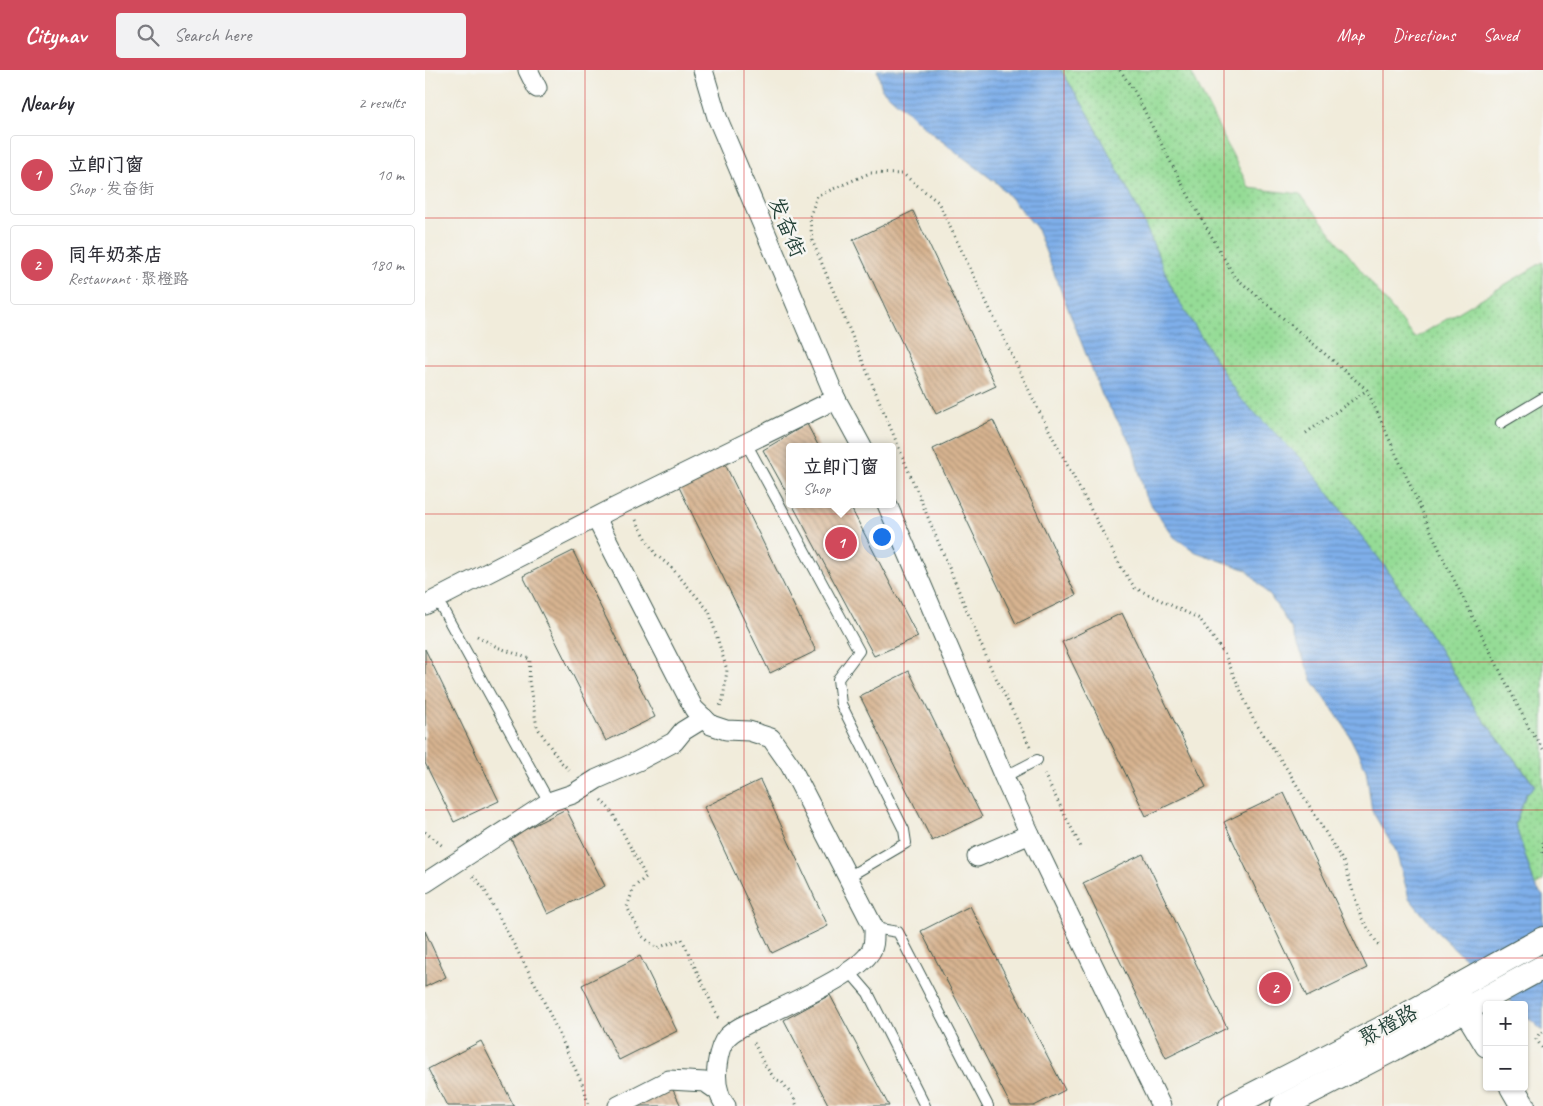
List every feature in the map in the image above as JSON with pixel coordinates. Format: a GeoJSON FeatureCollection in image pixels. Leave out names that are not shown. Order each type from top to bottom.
{"type":"FeatureCollection","features":[{"type":"Feature","properties":{"kind":"street"},"geometry":{"type":"LineString","coordinates":[[528,70],[537,88]]}},
{"type":"Feature","properties":{"kind":"street","name":"发奋街"},"geometry":{"type":"LineString","coordinates":[[703,70],[717,118],[836,399],[859,443]]}},
{"type":"Feature","properties":{"kind":"street"},"geometry":{"type":"LineString","coordinates":[[431,602],[627,502],[836,399]]}},
{"type":"Feature","properties":{"kind":"street"},"geometry":{"type":"LineString","coordinates":[[889,508],[1004,777],[1161,1106]]}},
{"type":"Feature","properties":{"kind":"street"},"geometry":{"type":"LineString","coordinates":[[596,518],[694,709],[707,722],[727,730],[749,731],[771,738],[790,765],[874,928],[874,944],[870,953],[860,965],[745,1025],[727,1038],[719,1052],[717,1066],[722,1098]]}},
{"type":"Feature","properties":{"kind":"street"},"geometry":{"type":"LineString","coordinates":[[425,884],[549,802],[573,794],[674,742],[683,731],[707,722]]}},
{"type":"Feature","properties":{"kind":"street"},"geometry":{"type":"LineString","coordinates":[[977,857],[1030,834]]}},
{"type":"Feature","properties":{"kind":"street","name":"聚橙路"},"geometry":{"type":"LineString","coordinates":[[1231,1106],[1383,1028],[1543,939]]}},
{"type":"Feature","properties":{"kind":"street","name":"聚橙路"},"geometry":{"type":"LineString","coordinates":[[1283,1106],[1466,1010],[1543,967]]}},
{"type":"Feature","properties":{"kind":"street"},"geometry":{"type":"LineString","coordinates":[[1453,989],[1483,1038]]}},
{"type":"Feature","properties":{"kind":"street"},"geometry":{"type":"LineString","coordinates":[[618,1106],[669,1080],[705,1082],[722,1098]]}},
{"type":"Feature","properties":{"kind":"street"},"geometry":{"type":"LineString","coordinates":[[1514,1091],[1523,1106]]}},
{"type":"Feature","properties":{"kind":"lane"},"geometry":{"type":"LineString","coordinates":[[1501,423],[1543,398]]}},
{"type":"Feature","properties":{"kind":"lane"},"geometry":{"type":"LineString","coordinates":[[746,443],[859,652],[838,678],[841,704],[904,830],[906,843],[848,876]]}},
{"type":"Feature","properties":{"kind":"lane"},"geometry":{"type":"LineString","coordinates":[[431,602],[454,631],[549,802]]}},
{"type":"Feature","properties":{"kind":"lane"},"geometry":{"type":"LineString","coordinates":[[1004,777],[1037,760]]}},
{"type":"Feature","properties":{"kind":"lane"},"geometry":{"type":"LineString","coordinates":[[874,928],[898,932],[988,1106]]}},
{"type":"Feature","properties":{"kind":"lane"},"geometry":{"type":"LineString","coordinates":[[849,971],[868,994],[925,1106]]}},
{"type":"Feature","properties":{"kind":"path"},"geometry":{"type":"LineString","coordinates":[[1120,70],[1134,91],[1181,182],[1234,276],[1367,390],[1445,562],[1529,728],[1543,749]]}},
{"type":"Feature","properties":{"kind":"path"},"geometry":{"type":"LineString","coordinates":[[1081,847],[991,668],[813,240],[810,217],[817,196],[870,173],[903,174],[938,202],[1039,411],[1121,567],[1135,588],[1200,619],[1225,655],[1253,719],[1287,769],[1344,863],[1361,917],[1379,946]]}},
{"type":"Feature","properties":{"kind":"path"},"geometry":{"type":"LineString","coordinates":[[1306,432],[1367,390]]}},
{"type":"Feature","properties":{"kind":"path"},"geometry":{"type":"LineString","coordinates":[[627,502],[655,554],[671,567],[709,611],[727,670],[723,700],[707,722]]}},
{"type":"Feature","properties":{"kind":"path"},"geometry":{"type":"LineString","coordinates":[[454,631],[477,636],[497,647],[530,659],[529,682],[537,727],[560,761],[586,786],[594,791],[611,812],[646,877],[634,887],[627,907],[642,936],[657,948],[682,939],[717,1017],[742,1020],[765,1064],[775,1079],[782,1082],[794,1098],[797,1106]]}},
{"type":"Feature","properties":{"kind":"path"},"geometry":{"type":"LineString","coordinates":[[425,832],[459,861],[483,887],[539,991],[585,1090],[589,1106]]}},
{"type":"Feature","properties":{"kind":"path"},"geometry":{"type":"LineString","coordinates":[[1543,842],[1543,856]]}},
{"type":"Feature","properties":{"kind":"path"},"geometry":{"type":"LineString","coordinates":[[1541,1033],[1536,1039],[1543,1049]]}},
{"type":"Feature","properties":{"kind":"green space"},"geometry":{"type":"Polygon","coordinates":[[[1061,70],[1190,70],[1249,188],[1300,194],[1415,338],[1543,262],[1543,881],[1535,886],[1515,824],[1526,794],[1535,785],[1478,713],[1438,647],[1384,565],[1304,462],[1238,396],[1174,293],[1139,211],[1088,113],[1061,70]]]}},
{"type":"Feature","properties":{"kind":"water"},"geometry":{"type":"Polygon","coordinates":[[[877,70],[1061,70],[1088,113],[1139,211],[1174,293],[1238,396],[1304,462],[1384,565],[1438,647],[1478,713],[1535,786],[1526,794],[1515,824],[1535,886],[1543,896],[1543,1031],[1528,1018],[1528,1001],[1511,1001],[1439,934],[1409,898],[1396,851],[1372,811],[1366,769],[1345,727],[1312,680],[1292,630],[1271,597],[1247,570],[1196,552],[1174,537],[1145,496],[1133,446],[1102,395],[1036,227],[998,184],[934,135],[882,89],[877,70]]]}},
{"type":"Feature","properties":{"kind":"building"},"geometry":{"type":"Polygon","coordinates":[[[913,211],[996,386],[936,414],[853,240],[913,211]]]}},
{"type":"Feature","properties":{"kind":"building"},"geometry":{"type":"Polygon","coordinates":[[[993,420],[1076,595],[1016,624],[933,449],[993,420]]]}},
{"type":"Feature","properties":{"kind":"building"},"geometry":{"type":"Polygon","coordinates":[[[807,424],[817,443],[786,443],[786,492],[763,450],[807,424]]]}},
{"type":"Feature","properties":{"kind":"building"},"geometry":{"type":"Polygon","coordinates":[[[723,460],[816,651],[770,673],[677,483],[723,460]]]}},
{"type":"Feature","properties":{"kind":"building"},"geometry":{"type":"Polygon","coordinates":[[[794,508],[851,508],[918,637],[874,656],[794,508]]]}},
{"type":"Feature","properties":{"kind":"building"},"geometry":{"type":"Polygon","coordinates":[[[573,551],[655,717],[606,741],[523,576],[573,551]]]}},
{"type":"Feature","properties":{"kind":"building"},"geometry":{"type":"Polygon","coordinates":[[[1122,613],[1206,787],[1146,816],[1062,642],[1122,613]]]}},
{"type":"Feature","properties":{"kind":"building"},"geometry":{"type":"Polygon","coordinates":[[[425,649],[499,801],[454,822],[425,763],[425,649]]]}},
{"type":"Feature","properties":{"kind":"building"},"geometry":{"type":"Polygon","coordinates":[[[909,671],[982,817],[932,841],[860,696],[909,671]]]}},
{"type":"Feature","properties":{"kind":"building"},"geometry":{"type":"Polygon","coordinates":[[[760,780],[828,926],[772,953],[704,807],[760,780]]]}},
{"type":"Feature","properties":{"kind":"building"},"geometry":{"type":"Polygon","coordinates":[[[1284,793],[1367,968],[1307,997],[1224,822],[1284,793]]]}},
{"type":"Feature","properties":{"kind":"building"},"geometry":{"type":"Polygon","coordinates":[[[566,809],[605,886],[548,914],[510,837],[566,809]]]}},
{"type":"Feature","properties":{"kind":"building"},"geometry":{"type":"Polygon","coordinates":[[[1143,854],[1227,1028],[1166,1058],[1083,883],[1143,854]]]}},
{"type":"Feature","properties":{"kind":"building"},"geometry":{"type":"Polygon","coordinates":[[[970,906],[1065,1090],[1034,1106],[1011,1106],[921,931],[970,906]]]}},
{"type":"Feature","properties":{"kind":"building"},"geometry":{"type":"Polygon","coordinates":[[[425,931],[446,977],[425,987],[425,931]]]}},
{"type":"Feature","properties":{"kind":"building"},"geometry":{"type":"Polygon","coordinates":[[[640,956],[677,1031],[619,1060],[582,985],[640,956]]]}},
{"type":"Feature","properties":{"kind":"building"},"geometry":{"type":"Polygon","coordinates":[[[830,995],[889,1106],[829,1106],[784,1020],[830,995]]]}},
{"type":"Feature","properties":{"kind":"building"},"geometry":{"type":"Polygon","coordinates":[[[481,1041],[514,1106],[447,1106],[428,1069],[481,1041]]]}},
{"type":"Feature","properties":{"kind":"building"},"geometry":{"type":"Polygon","coordinates":[[[670,1084],[681,1106],[627,1106],[670,1084]]]}},
{"type":"Feature","properties":{"kind":"place","name":"立即门窗"},"geometry":{"type":"Point","coordinates":[841,543]}},
{"type":"Feature","properties":{"kind":"place","name":"同年奶茶店"},"geometry":{"type":"Point","coordinates":[1275,988]}}]}
